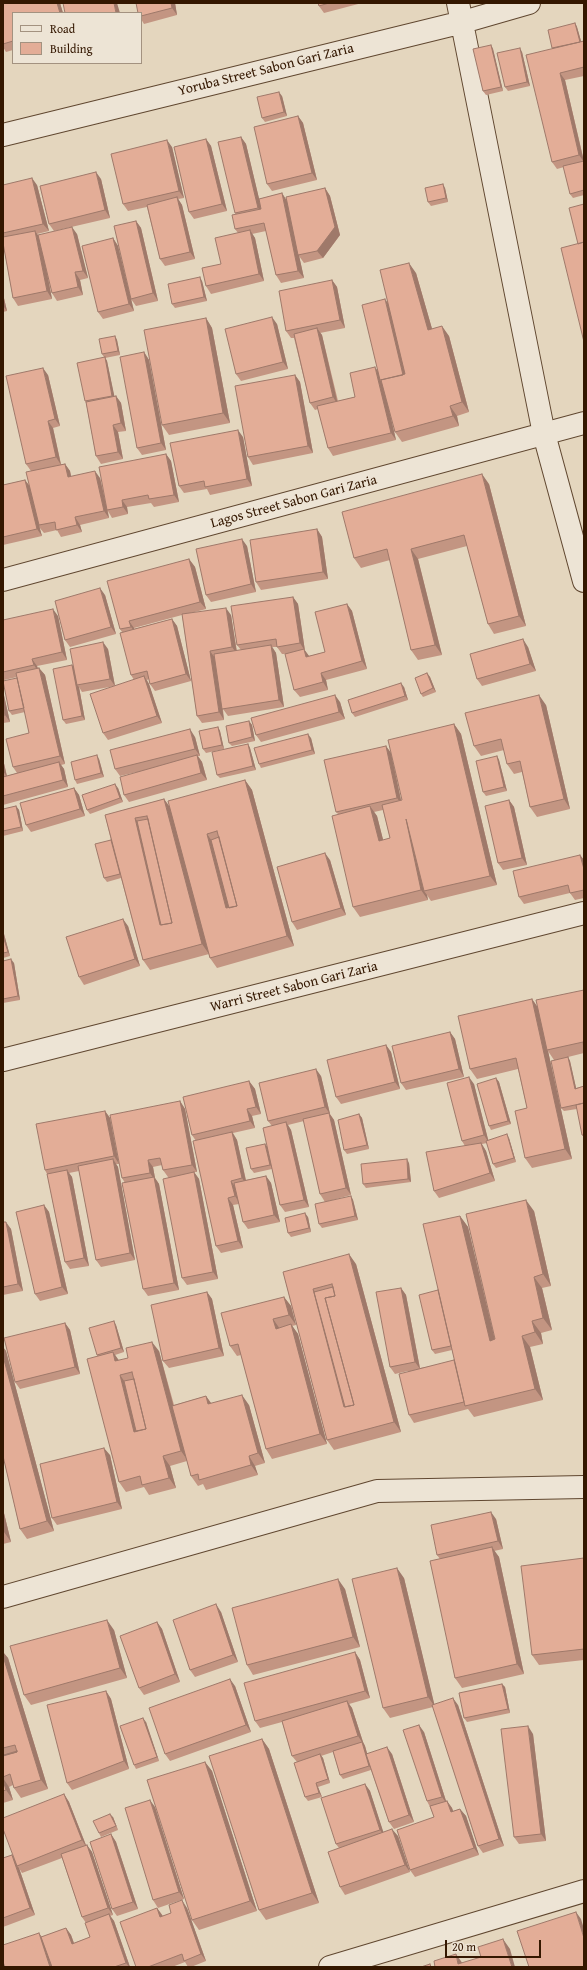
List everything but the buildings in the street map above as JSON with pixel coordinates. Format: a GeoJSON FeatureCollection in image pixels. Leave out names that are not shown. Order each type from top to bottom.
{"type":"FeatureCollection","features":[{"type":"Feature","properties":{"kind":"street","name":"Yoruba Street Sabon Gari Zaria"},"geometry":{"type":"LineString","coordinates":[[3,135],[460,12],[529,3]]}},
{"type":"Feature","properties":{"kind":"street"},"geometry":{"type":"LineString","coordinates":[[460,12],[544,434],[584,581]]}},
{"type":"Feature","properties":{"kind":"street","name":"Lagos Street Sabon Gari Zaria"},"geometry":{"type":"LineString","coordinates":[[3,580],[584,423]]}},
{"type":"Feature","properties":{"kind":"street","name":"Warri Street Sabon Gari Zaria"},"geometry":{"type":"LineString","coordinates":[[3,1060],[584,913]]}},
{"type":"Feature","properties":{"kind":"street"},"geometry":{"type":"LineString","coordinates":[[3,1597],[377,1491],[584,1487]]}},
{"type":"Feature","properties":{"kind":"street"},"geometry":{"type":"LineString","coordinates":[[330,1967],[584,1891]]}}]}
